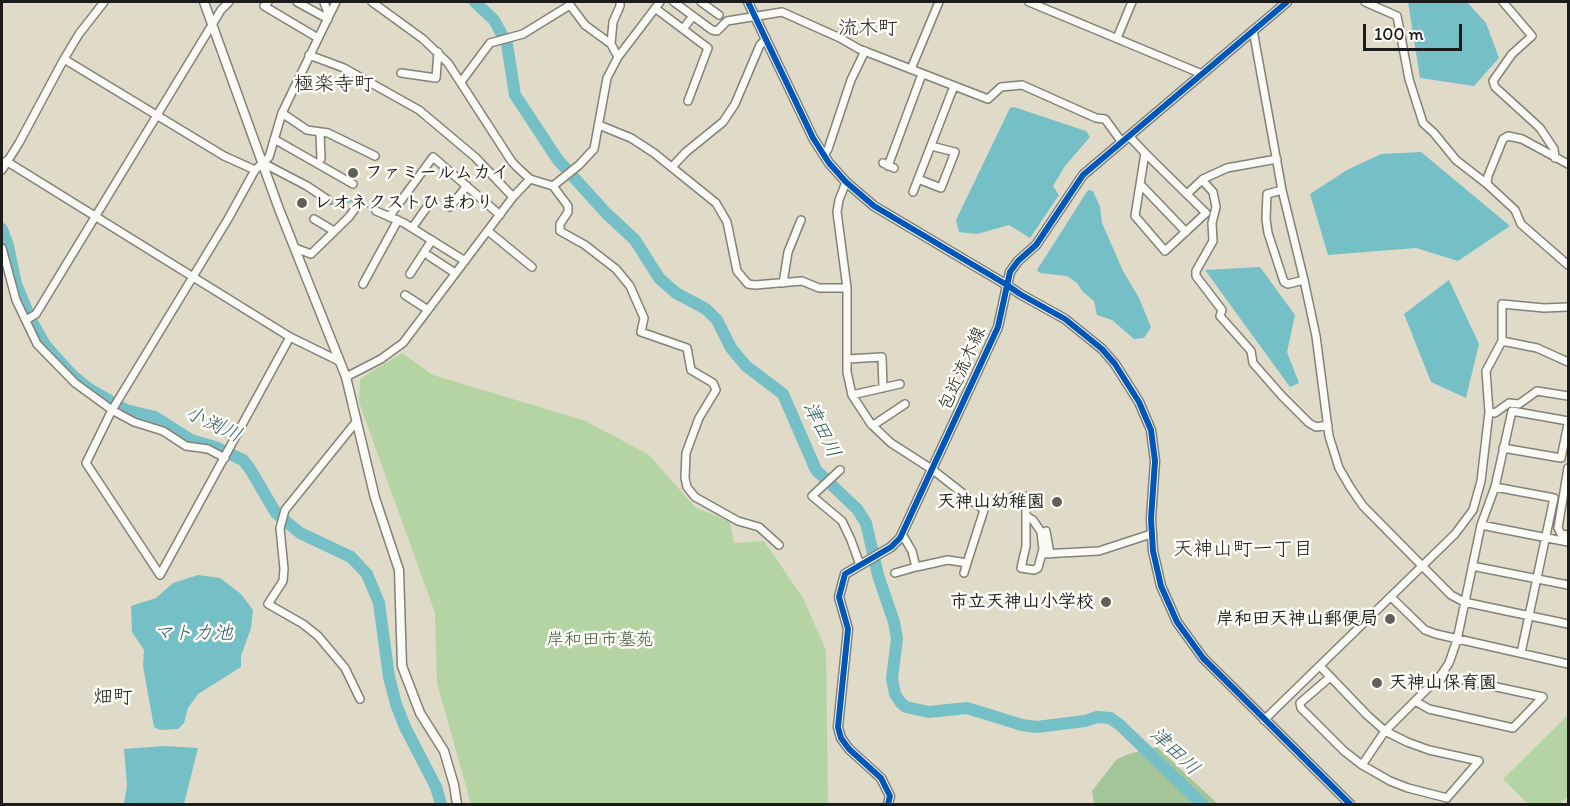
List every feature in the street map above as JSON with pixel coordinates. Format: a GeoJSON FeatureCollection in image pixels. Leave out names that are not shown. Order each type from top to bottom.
{"type":"FeatureCollection","features":[{"type":"Feature","properties":{"kind":"street"},"geometry":{"type":"LineString","coordinates":[[2,170],[79,34],[104,2]]}},
{"type":"Feature","properties":{"kind":"street"},"geometry":{"type":"LineString","coordinates":[[204,2],[295,248],[346,377],[375,498],[399,570],[402,666],[420,713],[444,751],[457,804]]}},
{"type":"Feature","properties":{"kind":"street"},"geometry":{"type":"LineString","coordinates":[[26,320],[36,314],[222,9],[229,2]]}},
{"type":"Feature","properties":{"kind":"street"},"geometry":{"type":"LineString","coordinates":[[268,2],[264,6],[318,38]]}},
{"type":"Feature","properties":{"kind":"street"},"geometry":{"type":"LineString","coordinates":[[297,2],[328,18]]}},
{"type":"Feature","properties":{"kind":"street"},"geometry":{"type":"LineString","coordinates":[[324,2],[328,18]]}},
{"type":"Feature","properties":{"kind":"street"},"geometry":{"type":"LineString","coordinates":[[290,337],[160,575],[86,463],[112,410],[255,170],[269,157],[282,113],[336,2]]}},
{"type":"Feature","properties":{"kind":"street"},"geometry":{"type":"LineString","coordinates":[[372,2],[438,52],[461,81],[512,162],[530,179],[553,186],[567,206],[568,212],[560,224],[561,231],[585,245],[615,269],[630,286],[644,318],[641,332],[687,348],[692,370],[713,383],[716,390],[699,418],[686,453],[685,478],[690,492],[694,497],[738,520],[759,527],[779,545]]}},
{"type":"Feature","properties":{"kind":"street"},"geometry":{"type":"LineString","coordinates":[[611,44],[613,22],[620,2]]}},
{"type":"Feature","properties":{"kind":"street"},"geometry":{"type":"LineString","coordinates":[[674,2],[712,30],[717,31],[727,21],[782,12],[865,51],[988,99],[1001,87],[1022,85],[1096,118],[1105,119],[1121,141]]}},
{"type":"Feature","properties":{"kind":"street"},"geometry":{"type":"LineString","coordinates":[[701,2],[719,15]]}},
{"type":"Feature","properties":{"kind":"street"},"geometry":{"type":"LineString","coordinates":[[748,2],[813,138],[846,182],[874,206],[1065,319],[1102,349],[1115,364],[1139,402],[1149,423],[1155,461],[1151,534],[1161,586],[1181,629],[1203,658],[1350,804]]}},
{"type":"Feature","properties":{"kind":"street"},"geometry":{"type":"LineString","coordinates":[[911,69],[939,2]]}},
{"type":"Feature","properties":{"kind":"street"},"geometry":{"type":"LineString","coordinates":[[1029,2],[1202,74]]}},
{"type":"Feature","properties":{"kind":"street"},"geometry":{"type":"LineString","coordinates":[[1117,38],[1132,2]]}},
{"type":"Feature","properties":{"kind":"street","name":"包近流木線"},"geometry":{"type":"LineString","coordinates":[[888,804],[890,796],[881,778],[849,749],[841,738],[838,727],[848,629],[839,597],[845,574],[891,547],[902,534],[998,327],[1010,272],[1036,245],[1083,176],[1121,141],[1287,2]]}},
{"type":"Feature","properties":{"kind":"street"},"geometry":{"type":"LineString","coordinates":[[1365,2],[1397,16],[1409,78],[1423,123],[1456,160],[1515,210],[1521,224],[1569,265]]}},
{"type":"Feature","properties":{"kind":"street"},"geometry":{"type":"LineString","coordinates":[[1503,2],[1532,36],[1512,54],[1493,81],[1495,87],[1540,128],[1554,149],[1555,158]]}},
{"type":"Feature","properties":{"kind":"street"},"geometry":{"type":"LineString","coordinates":[[461,81],[490,43],[523,34],[570,5],[585,25],[611,44],[618,57]]}},
{"type":"Feature","properties":{"kind":"street"},"geometry":{"type":"LineString","coordinates":[[553,186],[579,165],[594,149],[607,78],[618,57],[657,5],[708,48],[688,101]]}},
{"type":"Feature","properties":{"kind":"street"},"geometry":{"type":"LineString","coordinates":[[683,29],[693,16]]}},
{"type":"Feature","properties":{"kind":"street"},"geometry":{"type":"LineString","coordinates":[[1253,30],[1282,190],[1304,280],[1317,347],[1331,448],[1350,487],[1363,506],[1451,595],[1464,602],[1569,624]]}},
{"type":"Feature","properties":{"kind":"street"},"geometry":{"type":"LineString","coordinates":[[672,167],[686,152],[723,122],[735,104],[760,45],[766,39]]}},
{"type":"Feature","properties":{"kind":"street"},"geometry":{"type":"LineString","coordinates":[[824,155],[851,80],[865,51]]}},
{"type":"Feature","properties":{"kind":"street"},"geometry":{"type":"LineString","coordinates":[[401,73],[436,78],[438,52]]}},
{"type":"Feature","properties":{"kind":"street"},"geometry":{"type":"LineString","coordinates":[[309,55],[344,68],[419,111],[475,157],[513,198]]}},
{"type":"Feature","properties":{"kind":"street"},"geometry":{"type":"LineString","coordinates":[[64,59],[224,156],[255,170]]}},
{"type":"Feature","properties":{"kind":"street"},"geometry":{"type":"LineString","coordinates":[[888,166],[922,74]]}},
{"type":"Feature","properties":{"kind":"street"},"geometry":{"type":"LineString","coordinates":[[913,192],[954,86]]}},
{"type":"Feature","properties":{"kind":"street"},"geometry":{"type":"LineString","coordinates":[[282,113],[307,130],[328,133],[375,156]]}},
{"type":"Feature","properties":{"kind":"street"},"geometry":{"type":"LineString","coordinates":[[599,125],[631,138],[672,167],[716,203],[723,213],[737,271],[748,284],[801,281],[819,288],[847,288]]}},
{"type":"Feature","properties":{"kind":"street"},"geometry":{"type":"LineString","coordinates":[[320,132],[321,159]]}},
{"type":"Feature","properties":{"kind":"street"},"geometry":{"type":"LineString","coordinates":[[1129,136],[1206,213],[1165,251],[1136,216],[1145,153]]}},
{"type":"Feature","properties":{"kind":"street"},"geometry":{"type":"LineString","coordinates":[[1487,184],[1503,139],[1508,136],[1522,139],[1569,164]]}},
{"type":"Feature","properties":{"kind":"street"},"geometry":{"type":"LineString","coordinates":[[274,139],[330,175],[353,184]]}},
{"type":"Feature","properties":{"kind":"street"},"geometry":{"type":"LineString","coordinates":[[918,179],[941,188],[955,152],[931,146]]}},
{"type":"Feature","properties":{"kind":"street"},"geometry":{"type":"LineString","coordinates":[[388,217],[433,157],[500,215]]}},
{"type":"Feature","properties":{"kind":"street"},"geometry":{"type":"LineString","coordinates":[[1187,194],[1202,180],[1227,168],[1276,159]]}},
{"type":"Feature","properties":{"kind":"street"},"geometry":{"type":"LineString","coordinates":[[6,161],[290,337],[339,361]]}},
{"type":"Feature","properties":{"kind":"street"},"geometry":{"type":"LineString","coordinates":[[263,163],[298,178],[328,200]]}},
{"type":"Feature","properties":{"kind":"street"},"geometry":{"type":"LineString","coordinates":[[346,377],[381,359],[403,343],[513,198],[530,179]]}},
{"type":"Feature","properties":{"kind":"street"},"geometry":{"type":"LineString","coordinates":[[1202,180],[1213,192],[1216,207],[1212,223],[1214,241],[1196,271],[1196,276],[1222,310],[1220,316],[1251,351],[1253,363],[1282,396],[1309,423],[1316,426],[1328,425]]}},
{"type":"Feature","properties":{"kind":"street"},"geometry":{"type":"LineString","coordinates":[[846,182],[838,200],[837,212],[847,288],[847,359],[848,380],[852,395],[871,424],[891,443],[933,470],[984,510],[964,573]]}},
{"type":"Feature","properties":{"kind":"street"},"geometry":{"type":"LineString","coordinates":[[1141,185],[1185,232]]}},
{"type":"Feature","properties":{"kind":"street"},"geometry":{"type":"LineString","coordinates":[[450,207],[467,186]]}},
{"type":"Feature","properties":{"kind":"street"},"geometry":{"type":"LineString","coordinates":[[1282,190],[1267,194],[1268,233],[1284,282],[1288,284],[1304,280]]}},
{"type":"Feature","properties":{"kind":"street"},"geometry":{"type":"LineString","coordinates":[[412,228],[432,200]]}},
{"type":"Feature","properties":{"kind":"street"},"geometry":{"type":"LineString","coordinates":[[295,248],[311,254],[357,206]]}},
{"type":"Feature","properties":{"kind":"street"},"geometry":{"type":"LineString","coordinates":[[376,211],[398,220],[465,261]]}},
{"type":"Feature","properties":{"kind":"street"},"geometry":{"type":"LineString","coordinates":[[314,219],[334,231]]}},
{"type":"Feature","properties":{"kind":"street"},"geometry":{"type":"LineString","coordinates":[[363,284],[398,220]]}},
{"type":"Feature","properties":{"kind":"street"},"geometry":{"type":"LineString","coordinates":[[783,283],[788,252],[801,220]]}},
{"type":"Feature","properties":{"kind":"street"},"geometry":{"type":"LineString","coordinates":[[488,231],[532,267]]}},
{"type":"Feature","properties":{"kind":"street"},"geometry":{"type":"LineString","coordinates":[[410,274],[432,240]]}},
{"type":"Feature","properties":{"kind":"street"},"geometry":{"type":"LineString","coordinates":[[2,248],[16,300],[38,344],[75,384],[112,410],[134,422],[163,431],[186,446],[207,449],[225,458]]}},
{"type":"Feature","properties":{"kind":"street"},"geometry":{"type":"LineString","coordinates":[[429,256],[455,273]]}},
{"type":"Feature","properties":{"kind":"street"},"geometry":{"type":"LineString","coordinates":[[405,295],[428,310]]}},
{"type":"Feature","properties":{"kind":"street"},"geometry":{"type":"LineString","coordinates":[[1264,720],[1455,534],[1473,510],[1481,481],[1489,412],[1486,371],[1502,341],[1502,304],[1544,308],[1569,307]]}},
{"type":"Feature","properties":{"kind":"street"},"geometry":{"type":"LineString","coordinates":[[1502,341],[1537,348],[1569,362]]}},
{"type":"Feature","properties":{"kind":"street"},"geometry":{"type":"LineString","coordinates":[[847,359],[882,357],[882,388]]}},
{"type":"Feature","properties":{"kind":"street"},"geometry":{"type":"LineString","coordinates":[[852,395],[900,384]]}},
{"type":"Feature","properties":{"kind":"street"},"geometry":{"type":"LineString","coordinates":[[1489,412],[1495,413],[1509,403],[1519,404],[1537,391],[1569,396]]}},
{"type":"Feature","properties":{"kind":"street"},"geometry":{"type":"LineString","coordinates":[[871,424],[875,424],[905,404]]}},
{"type":"Feature","properties":{"kind":"street"},"geometry":{"type":"LineString","coordinates":[[1362,765],[1385,730],[1441,675],[1449,663],[1457,640],[1481,525],[1495,487],[1503,448],[1512,411],[1569,422],[1561,458],[1503,448]]}},
{"type":"Feature","properties":{"kind":"street"},"geometry":{"type":"LineString","coordinates":[[356,422],[285,510],[280,528],[285,569],[283,581],[268,604],[303,624],[318,636],[345,668],[360,699]]}},
{"type":"Feature","properties":{"kind":"street"},"geometry":{"type":"LineString","coordinates":[[1569,468],[1558,528],[1561,534],[1569,535]]}},
{"type":"Feature","properties":{"kind":"street"},"geometry":{"type":"LineString","coordinates":[[840,470],[812,496],[842,521],[863,564]]}},
{"type":"Feature","properties":{"kind":"street"},"geometry":{"type":"LineString","coordinates":[[1495,487],[1554,498],[1521,653]]}},
{"type":"Feature","properties":{"kind":"street"},"geometry":{"type":"LineString","coordinates":[[1012,496],[1039,497]]}},
{"type":"Feature","properties":{"kind":"street"},"geometry":{"type":"LineString","coordinates":[[1026,497],[1026,546],[1021,568],[1034,570],[1038,568],[1046,554],[1046,531]]}},
{"type":"Feature","properties":{"kind":"street"},"geometry":{"type":"LineString","coordinates":[[1026,516],[1033,520],[1041,532],[1043,549],[1046,554]]}},
{"type":"Feature","properties":{"kind":"street"},"geometry":{"type":"LineString","coordinates":[[1481,525],[1569,542]]}},
{"type":"Feature","properties":{"kind":"street"},"geometry":{"type":"LineString","coordinates":[[902,534],[912,551],[916,567]]}},
{"type":"Feature","properties":{"kind":"street"},"geometry":{"type":"LineString","coordinates":[[1046,554],[1099,551],[1151,534]]}},
{"type":"Feature","properties":{"kind":"street"},"geometry":{"type":"LineString","coordinates":[[895,573],[948,560],[967,563]]}},
{"type":"Feature","properties":{"kind":"street"},"geometry":{"type":"LineString","coordinates":[[1472,566],[1569,585]]}},
{"type":"Feature","properties":{"kind":"street"},"geometry":{"type":"LineString","coordinates":[[1391,597],[1425,630],[1457,640],[1569,664]]}},
{"type":"Feature","properties":{"kind":"street"},"geometry":{"type":"LineString","coordinates":[[1320,666],[1329,678],[1385,730],[1407,742],[1429,750],[1479,761],[1447,798],[1408,788],[1362,765],[1344,751],[1301,708],[1300,703],[1329,678]]}},
{"type":"Feature","properties":{"kind":"street"},"geometry":{"type":"LineString","coordinates":[[1415,701],[1429,709],[1513,728],[1544,697],[1441,675]]}},
{"type":"Feature","properties":{"kind":"green space","name":"岸和田市墓苑"},"geometry":{"type":"Polygon","coordinates":[[[402,353],[433,375],[586,421],[649,455],[695,507],[730,522],[734,543],[764,541],[803,598],[826,650],[828,804],[471,804],[437,683],[435,613],[359,402],[360,379],[402,353]]]}},
{"type":"Feature","properties":{"kind":"green space"},"geometry":{"type":"Polygon","coordinates":[[[1568,715],[1568,796],[1560,804],[1528,804],[1503,779],[1568,715]]]}},
{"type":"Feature","properties":{"kind":"green space"},"geometry":{"type":"Polygon","coordinates":[[[1157,747],[1218,804],[1094,804],[1092,791],[1117,759],[1157,747]]]}},
{"type":"Feature","properties":{"kind":"water"},"geometry":{"type":"Polygon","coordinates":[[[1408,2],[1467,2],[1486,23],[1499,58],[1474,86],[1420,78],[1408,2]]]}},
{"type":"Feature","properties":{"kind":"water"},"geometry":{"type":"Polygon","coordinates":[[[1014,107],[1086,131],[1090,137],[1065,166],[1053,186],[1059,195],[1030,238],[1009,225],[977,234],[959,232],[956,220],[1010,108],[1014,107]]]}},
{"type":"Feature","properties":{"kind":"water"},"geometry":{"type":"Polygon","coordinates":[[[1421,152],[1510,226],[1458,261],[1416,248],[1328,255],[1310,194],[1347,170],[1381,154],[1421,152]]]}},
{"type":"Feature","properties":{"kind":"water"},"geometry":{"type":"Polygon","coordinates":[[[1088,190],[1093,191],[1100,207],[1102,223],[1151,327],[1144,338],[1134,339],[1112,320],[1097,315],[1094,301],[1067,276],[1040,273],[1037,270],[1088,190]]]}},
{"type":"Feature","properties":{"kind":"water"},"geometry":{"type":"Polygon","coordinates":[[[1260,267],[1295,315],[1287,352],[1299,383],[1290,387],[1205,270],[1260,267]]]}},
{"type":"Feature","properties":{"kind":"water"},"geometry":{"type":"Polygon","coordinates":[[[1449,280],[1479,344],[1466,398],[1431,382],[1404,314],[1449,280]]]}},
{"type":"Feature","properties":{"kind":"water","name":"マトカ池"},"geometry":{"type":"Polygon","coordinates":[[[198,575],[220,578],[241,594],[253,610],[251,628],[241,656],[241,667],[198,694],[188,708],[184,723],[178,729],[160,730],[154,727],[143,666],[144,650],[132,632],[131,606],[156,598],[173,583],[198,575]]]}},
{"type":"Feature","properties":{"kind":"water"},"geometry":{"type":"Polygon","coordinates":[[[163,746],[198,748],[184,804],[124,804],[127,785],[124,749],[163,746]]]}},
{"type":"Feature","properties":{"kind":"waterway","name":"津田川"},"geometry":{"type":"LineString","coordinates":[[475,2],[494,20],[507,44],[515,95],[558,160],[606,213],[635,240],[659,278],[676,293],[706,309],[717,320],[731,348],[746,366],[783,394],[816,470],[857,509],[866,523],[878,575],[894,622],[897,639],[892,678],[895,694],[901,703],[906,707],[929,712],[967,708],[1022,725],[1037,727],[1085,721],[1097,717],[1110,718],[1202,804]]}},
{"type":"Feature","properties":{"kind":"waterway"},"geometry":{"type":"LineString","coordinates":[[303,187],[325,203],[339,205],[351,201],[373,211]]}},
{"type":"Feature","properties":{"kind":"waterway","name":"小渕川"},"geometry":{"type":"LineString","coordinates":[[2,229],[16,284],[31,320],[45,345],[71,374],[89,389],[126,410],[155,417],[191,440],[215,447],[243,460],[276,513],[300,533],[351,557],[367,574],[379,603],[389,677],[396,704],[405,727],[436,787],[441,804]]}},
{"type":"Feature","properties":{"kind":"cycle path"},"geometry":{"type":"LineString","coordinates":[[748,2],[813,138],[829,163],[846,182],[874,206],[1065,319],[1102,349],[1115,364],[1139,402],[1151,430],[1155,461],[1151,519],[1153,551],[1161,586],[1177,622],[1203,658],[1350,804]]}},
{"type":"Feature","properties":{"kind":"cycle path"},"geometry":{"type":"LineString","coordinates":[[888,804],[890,796],[881,778],[849,749],[841,738],[838,727],[848,629],[839,597],[845,574],[891,547],[900,538],[998,327],[1010,272],[1018,261],[1036,245],[1083,175],[1287,2]]}},
{"type":"Feature","properties":{"kind":"place","name":"ファミールムカイ"},"geometry":{"type":"Point","coordinates":[353,173]}},
{"type":"Feature","properties":{"kind":"place","name":"レオネクストひまわり"},"geometry":{"type":"Point","coordinates":[302,203]}},
{"type":"Feature","properties":{"kind":"place","name":"天神山幼稚園"},"geometry":{"type":"Point","coordinates":[1057,502]}},
{"type":"Feature","properties":{"kind":"place","name":"市立天神山小学校"},"geometry":{"type":"Point","coordinates":[1106,602]}},
{"type":"Feature","properties":{"kind":"place","name":"岸和田天神山郵便局"},"geometry":{"type":"Point","coordinates":[1390,619]}},
{"type":"Feature","properties":{"kind":"place","name":"天神山保育園"},"geometry":{"type":"Point","coordinates":[1377,683]}},
{"type":"Feature","properties":{"kind":"district","name":"流木町"},"geometry":{"type":"Point","coordinates":[868,29]}},
{"type":"Feature","properties":{"kind":"district","name":"極楽寺町"},"geometry":{"type":"Point","coordinates":[334,85]}},
{"type":"Feature","properties":{"kind":"district","name":"天神山町一丁目"},"geometry":{"type":"Point","coordinates":[1243,550]}},
{"type":"Feature","properties":{"kind":"district","name":"畑町"},"geometry":{"type":"Point","coordinates":[113,698]}}]}
